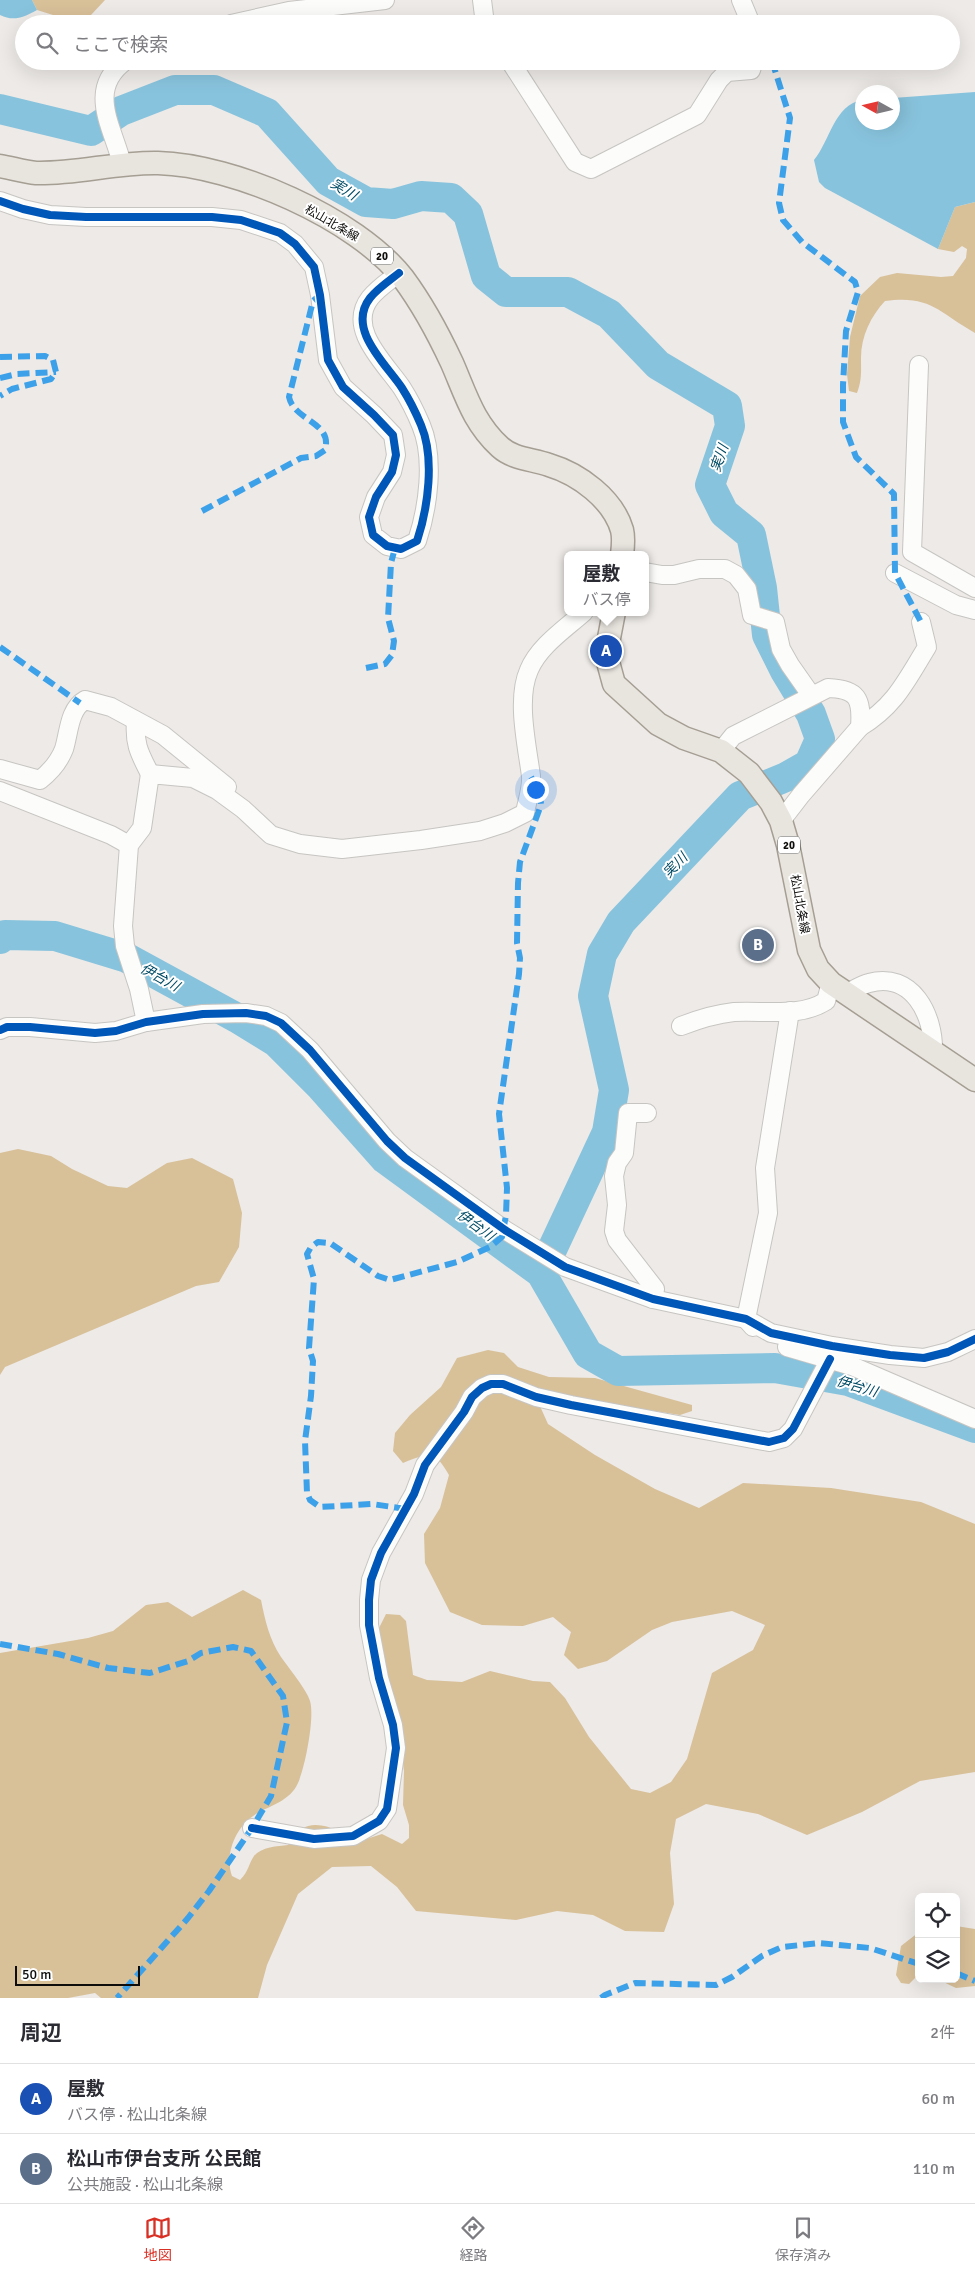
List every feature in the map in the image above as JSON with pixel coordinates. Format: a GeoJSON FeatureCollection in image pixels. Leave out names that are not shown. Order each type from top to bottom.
{"type":"FeatureCollection","features":[{"type":"Feature","properties":{"kind":"main road","name":"松山北条線"},"geometry":{"type":"LineString","coordinates":[[0,166],[34,173],[74,171],[122,164],[158,163],[205,170],[254,183],[281,193],[363,240],[379,252],[418,298],[435,326],[472,413],[485,433],[503,450],[525,460],[557,468],[573,476],[596,492],[613,510],[622,532],[622,551]]}},
{"type":"Feature","properties":{"kind":"main road","name":"松山北条線"},"geometry":{"type":"LineString","coordinates":[[613,616],[609,638],[608,662],[614,684],[658,724],[684,738],[721,751],[749,773],[770,802],[781,821],[788,844],[809,950],[818,969],[839,988],[975,1080]]}},
{"type":"Feature","properties":{"kind":"street"},"geometry":{"type":"LineString","coordinates":[[271,15],[289,11],[385,0]]}},
{"type":"Feature","properties":{"kind":"street"},"geometry":{"type":"LineString","coordinates":[[482,0],[484,15]]}},
{"type":"Feature","properties":{"kind":"street"},"geometry":{"type":"LineString","coordinates":[[741,0],[747,15]]}},
{"type":"Feature","properties":{"kind":"street"},"geometry":{"type":"LineString","coordinates":[[114,70],[104,87],[104,108],[122,164]]}},
{"type":"Feature","properties":{"kind":"street"},"geometry":{"type":"LineString","coordinates":[[516,70],[575,162],[591,169],[697,115],[719,80],[727,72],[751,70]]}},
{"type":"Feature","properties":{"kind":"street"},"geometry":{"type":"LineString","coordinates":[[0,201],[23,209],[50,215],[86,217],[212,217],[241,220],[280,233],[295,244],[314,267],[320,295],[328,360],[343,387],[393,435],[396,454],[392,472],[376,498],[369,517],[372,535],[387,546],[401,549],[417,541],[424,519],[429,450],[422,426],[402,389],[373,350],[365,331],[363,314],[369,299],[398,273]]}},
{"type":"Feature","properties":{"kind":"street"},"geometry":{"type":"LineString","coordinates":[[919,365],[912,552],[975,588]]}},
{"type":"Feature","properties":{"kind":"street"},"geometry":{"type":"LineString","coordinates":[[649,572],[674,575],[699,568],[726,569],[736,575],[747,589],[752,615],[775,622],[781,649],[805,698]]}},
{"type":"Feature","properties":{"kind":"street"},"geometry":{"type":"LineString","coordinates":[[895,573],[956,605],[975,610]]}},
{"type":"Feature","properties":{"kind":"street"},"geometry":{"type":"LineString","coordinates":[[150,774],[193,778],[217,790],[243,809],[271,835],[300,844],[342,848],[420,840],[480,831],[506,823],[525,813],[531,777],[527,754],[523,696],[529,670],[546,646],[580,616]]}},
{"type":"Feature","properties":{"kind":"street"},"geometry":{"type":"LineString","coordinates":[[781,821],[860,727],[892,703],[927,647],[921,622]]}},
{"type":"Feature","properties":{"kind":"street"},"geometry":{"type":"LineString","coordinates":[[721,751],[733,736],[828,688],[843,688],[854,694],[859,702],[860,727]]}},
{"type":"Feature","properties":{"kind":"street"},"geometry":{"type":"LineString","coordinates":[[0,769],[40,780],[51,771],[63,751],[74,710],[85,700],[111,707],[163,735],[238,796],[243,809]]}},
{"type":"Feature","properties":{"kind":"street"},"geometry":{"type":"LineString","coordinates":[[136,721],[134,738],[150,774],[142,828],[129,845],[123,926],[125,946],[139,989],[146,1022]]}},
{"type":"Feature","properties":{"kind":"street"},"geometry":{"type":"LineString","coordinates":[[0,791],[112,835],[129,845]]}},
{"type":"Feature","properties":{"kind":"street"},"geometry":{"type":"LineString","coordinates":[[681,1026],[702,1017],[733,1012],[790,1011],[816,1008],[839,988],[887,982],[903,985],[915,994],[926,1014],[934,1035],[933,1051]]}},
{"type":"Feature","properties":{"kind":"street"},"geometry":{"type":"LineString","coordinates":[[746,1319],[768,1213],[765,1168],[790,1011]]}},
{"type":"Feature","properties":{"kind":"street"},"geometry":{"type":"LineString","coordinates":[[0,1030],[7,1027],[30,1027],[95,1033],[116,1031],[146,1022],[202,1014],[246,1013],[266,1016],[281,1023],[310,1050],[387,1141],[404,1158],[504,1230],[565,1267],[653,1299],[746,1319],[771,1333],[890,1355],[924,1358],[948,1352],[975,1339]]}},
{"type":"Feature","properties":{"kind":"street"},"geometry":{"type":"LineString","coordinates":[[647,1113],[628,1113],[624,1153],[616,1163],[614,1176],[617,1205],[614,1231],[617,1240],[655,1289],[653,1299]]}},
{"type":"Feature","properties":{"kind":"street"},"geometry":{"type":"LineString","coordinates":[[746,1319],[765,1340],[827,1364],[852,1366],[975,1419]]}},
{"type":"Feature","properties":{"kind":"street"},"geometry":{"type":"LineString","coordinates":[[252,1828],[314,1840],[353,1836],[379,1821],[387,1809],[396,1748],[393,1725],[379,1678],[369,1625],[369,1600],[372,1580],[381,1553],[414,1494],[425,1465],[464,1412],[472,1397],[482,1388],[491,1384],[503,1384],[536,1397],[571,1405],[769,1442],[784,1438],[793,1429],[827,1364]]}},
{"type":"Feature","properties":{"kind":"shaded area"},"geometry":{"type":"Polygon","coordinates":[[[32,0],[105,0],[91,15],[53,15],[37,10],[32,0]]]}},
{"type":"Feature","properties":{"kind":"shaded area"},"geometry":{"type":"Polygon","coordinates":[[[975,202],[975,333],[924,303],[901,300],[885,301],[875,313],[865,334],[861,350],[860,380],[857,393],[849,391],[847,374],[850,337],[860,296],[880,277],[897,273],[941,277],[953,276],[966,258],[967,249],[962,246],[954,252],[938,249],[955,207],[975,202]]]}},
{"type":"Feature","properties":{"kind":"shaded area"},"geometry":{"type":"Polygon","coordinates":[[[18,1149],[51,1156],[72,1169],[108,1186],[127,1188],[167,1163],[192,1158],[233,1179],[242,1213],[239,1247],[219,1282],[196,1286],[5,1367],[0,1375],[0,1153],[18,1149]]]}},
{"type":"Feature","properties":{"kind":"shaded area"},"geometry":{"type":"Polygon","coordinates":[[[488,1350],[504,1353],[518,1367],[549,1377],[595,1378],[692,1405],[692,1411],[680,1415],[545,1394],[539,1404],[548,1424],[595,1455],[655,1489],[699,1508],[743,1483],[831,1488],[921,1502],[975,1524],[975,1772],[920,1781],[862,1812],[807,1835],[758,1814],[706,1804],[676,1819],[670,1853],[674,1904],[664,1932],[625,1931],[593,1915],[557,1911],[516,1920],[416,1911],[397,1887],[371,1866],[332,1867],[298,1894],[267,1965],[258,1998],[101,1998],[95,1993],[68,1998],[0,1998],[0,1653],[88,1638],[113,1631],[146,1605],[168,1602],[192,1617],[243,1590],[261,1600],[273,1643],[310,1701],[311,1718],[304,1766],[295,1789],[280,1802],[249,1819],[233,1841],[230,1868],[232,1876],[240,1880],[257,1853],[270,1848],[288,1845],[299,1830],[308,1826],[315,1825],[330,1828],[357,1842],[382,1834],[402,1844],[409,1838],[409,1825],[403,1805],[404,1771],[398,1726],[378,1646],[379,1628],[386,1614],[400,1615],[406,1621],[413,1675],[427,1680],[462,1682],[490,1671],[533,1681],[550,1682],[565,1698],[589,1737],[631,1789],[650,1793],[671,1782],[687,1759],[712,1673],[753,1650],[765,1625],[732,1611],[672,1622],[652,1630],[607,1661],[578,1669],[564,1655],[571,1632],[553,1617],[523,1626],[482,1625],[450,1612],[425,1563],[424,1534],[440,1508],[449,1475],[435,1457],[419,1457],[403,1463],[393,1451],[395,1433],[410,1415],[441,1387],[457,1358],[488,1350]]]}},
{"type":"Feature","properties":{"kind":"shaded area"},"geometry":{"type":"Polygon","coordinates":[[[960,1927],[975,1929],[975,1986],[956,1988],[945,1983],[960,1983],[960,1927]]]}},
{"type":"Feature","properties":{"kind":"shaded area"},"geometry":{"type":"Polygon","coordinates":[[[915,1935],[915,1978],[909,1984],[901,1983],[896,1975],[901,1946],[915,1935]]]}},
{"type":"Feature","properties":{"kind":"water"},"geometry":{"type":"Polygon","coordinates":[[[0,0],[32,0],[37,10],[28,15],[15,15],[15,18],[0,15],[0,0]]]}},
{"type":"Feature","properties":{"kind":"water"},"geometry":{"type":"Polygon","coordinates":[[[975,92],[975,202],[955,207],[938,249],[825,188],[819,182],[814,160],[845,109],[855,102],[855,130],[900,130],[900,97],[975,92]]]}},
{"type":"Feature","properties":{"kind":"waterway","name":"実川"},"geometry":{"type":"LineString","coordinates":[[0,109],[91,131],[121,111],[175,90],[214,90],[267,113],[328,181],[366,202],[393,204],[421,196],[451,198],[468,214],[486,276],[506,292],[568,292],[609,314],[658,365],[727,406],[730,426],[710,485],[724,513],[751,535],[762,588],[767,635],[785,671],[811,714],[820,739],[809,764],[786,777],[740,796],[621,922],[602,954],[593,996],[614,1090],[607,1132],[541,1273]]}},
{"type":"Feature","properties":{"kind":"waterway","name":"伊台川"},"geometry":{"type":"LineString","coordinates":[[0,939],[5,935],[55,936],[127,958],[237,1018],[276,1042],[321,1087],[385,1159],[541,1273],[588,1354],[618,1371],[775,1368],[848,1381],[975,1428]]}},
{"type":"Feature","properties":{"kind":"marked path"},"geometry":{"type":"LineString","coordinates":[[775,70],[790,118],[779,203],[783,220],[802,242],[855,282],[858,292],[846,331],[843,422],[856,457],[894,494],[895,573],[921,622]]}},
{"type":"Feature","properties":{"kind":"marked path"},"geometry":{"type":"LineString","coordinates":[[202,511],[301,458],[316,456],[325,450],[326,441],[323,433],[292,405],[289,397],[313,301],[320,295]]}},
{"type":"Feature","properties":{"kind":"marked path"},"geometry":{"type":"LineString","coordinates":[[0,357],[45,356],[53,360],[56,372],[51,379],[12,389],[0,396]]}},
{"type":"Feature","properties":{"kind":"marked path"},"geometry":{"type":"LineString","coordinates":[[0,378],[17,374],[56,372]]}},
{"type":"Feature","properties":{"kind":"marked path"},"geometry":{"type":"LineString","coordinates":[[366,668],[385,664],[392,655],[394,641],[388,618],[391,563],[395,548]]}},
{"type":"Feature","properties":{"kind":"marked path"},"geometry":{"type":"LineString","coordinates":[[0,647],[80,703]]}},
{"type":"Feature","properties":{"kind":"marked path"},"geometry":{"type":"LineString","coordinates":[[406,1509],[372,1504],[320,1507],[310,1500],[307,1493],[305,1441],[313,1361],[309,1348],[314,1279],[307,1254],[311,1247],[318,1242],[330,1243],[378,1276],[390,1280],[457,1262],[490,1247],[502,1237],[506,1215],[507,1188],[499,1114],[519,974],[520,958],[517,943],[518,883],[520,862],[541,805],[540,791],[531,777]]}},
{"type":"Feature","properties":{"kind":"marked path"},"geometry":{"type":"LineString","coordinates":[[0,1644],[58,1654],[108,1668],[150,1673],[188,1661],[201,1653],[233,1647],[251,1651],[283,1696],[287,1722],[271,1796],[252,1828],[209,1891],[188,1918],[117,1998]]}},
{"type":"Feature","properties":{"kind":"marked path"},"geometry":{"type":"LineString","coordinates":[[601,1998],[635,1983],[716,1985],[732,1977],[762,1956],[782,1947],[819,1943],[870,1948],[915,1963]]}},
{"type":"Feature","properties":{"kind":"marked path"},"geometry":{"type":"LineString","coordinates":[[960,1975],[975,1981]]}},
{"type":"Feature","properties":{"kind":"cycle path"},"geometry":{"type":"LineString","coordinates":[[0,201],[23,209],[50,215],[86,217],[212,217],[241,220],[280,233],[295,244],[314,267],[320,295],[328,360],[343,387],[393,435],[396,455],[392,472],[376,497],[369,517],[373,535],[387,546],[401,549],[417,541],[421,528],[427,498],[428,452],[421,425],[412,406],[402,388],[371,346],[365,334],[363,322],[364,310],[370,298],[399,273]]}},
{"type":"Feature","properties":{"kind":"cycle path"},"geometry":{"type":"LineString","coordinates":[[0,1030],[7,1027],[30,1027],[95,1033],[116,1031],[146,1022],[203,1014],[246,1013],[266,1016],[281,1023],[310,1050],[387,1141],[405,1158],[505,1230],[565,1267],[653,1299],[746,1319],[771,1333],[832,1346],[924,1358],[948,1352],[975,1339]]}},
{"type":"Feature","properties":{"kind":"cycle path"},"geometry":{"type":"LineString","coordinates":[[252,1828],[314,1839],[353,1836],[379,1821],[387,1809],[396,1748],[393,1725],[379,1678],[369,1625],[371,1580],[381,1553],[414,1494],[425,1465],[464,1412],[472,1397],[482,1388],[491,1384],[503,1384],[536,1397],[571,1405],[769,1442],[784,1438],[793,1429],[830,1359]]}},
{"type":"Feature","properties":{"kind":"place","name":"屋敷"},"geometry":{"type":"Point","coordinates":[606,651]}},
{"type":"Feature","properties":{"kind":"place","name":"松山市伊台支所 公民館"},"geometry":{"type":"Point","coordinates":[758,945]}}]}
